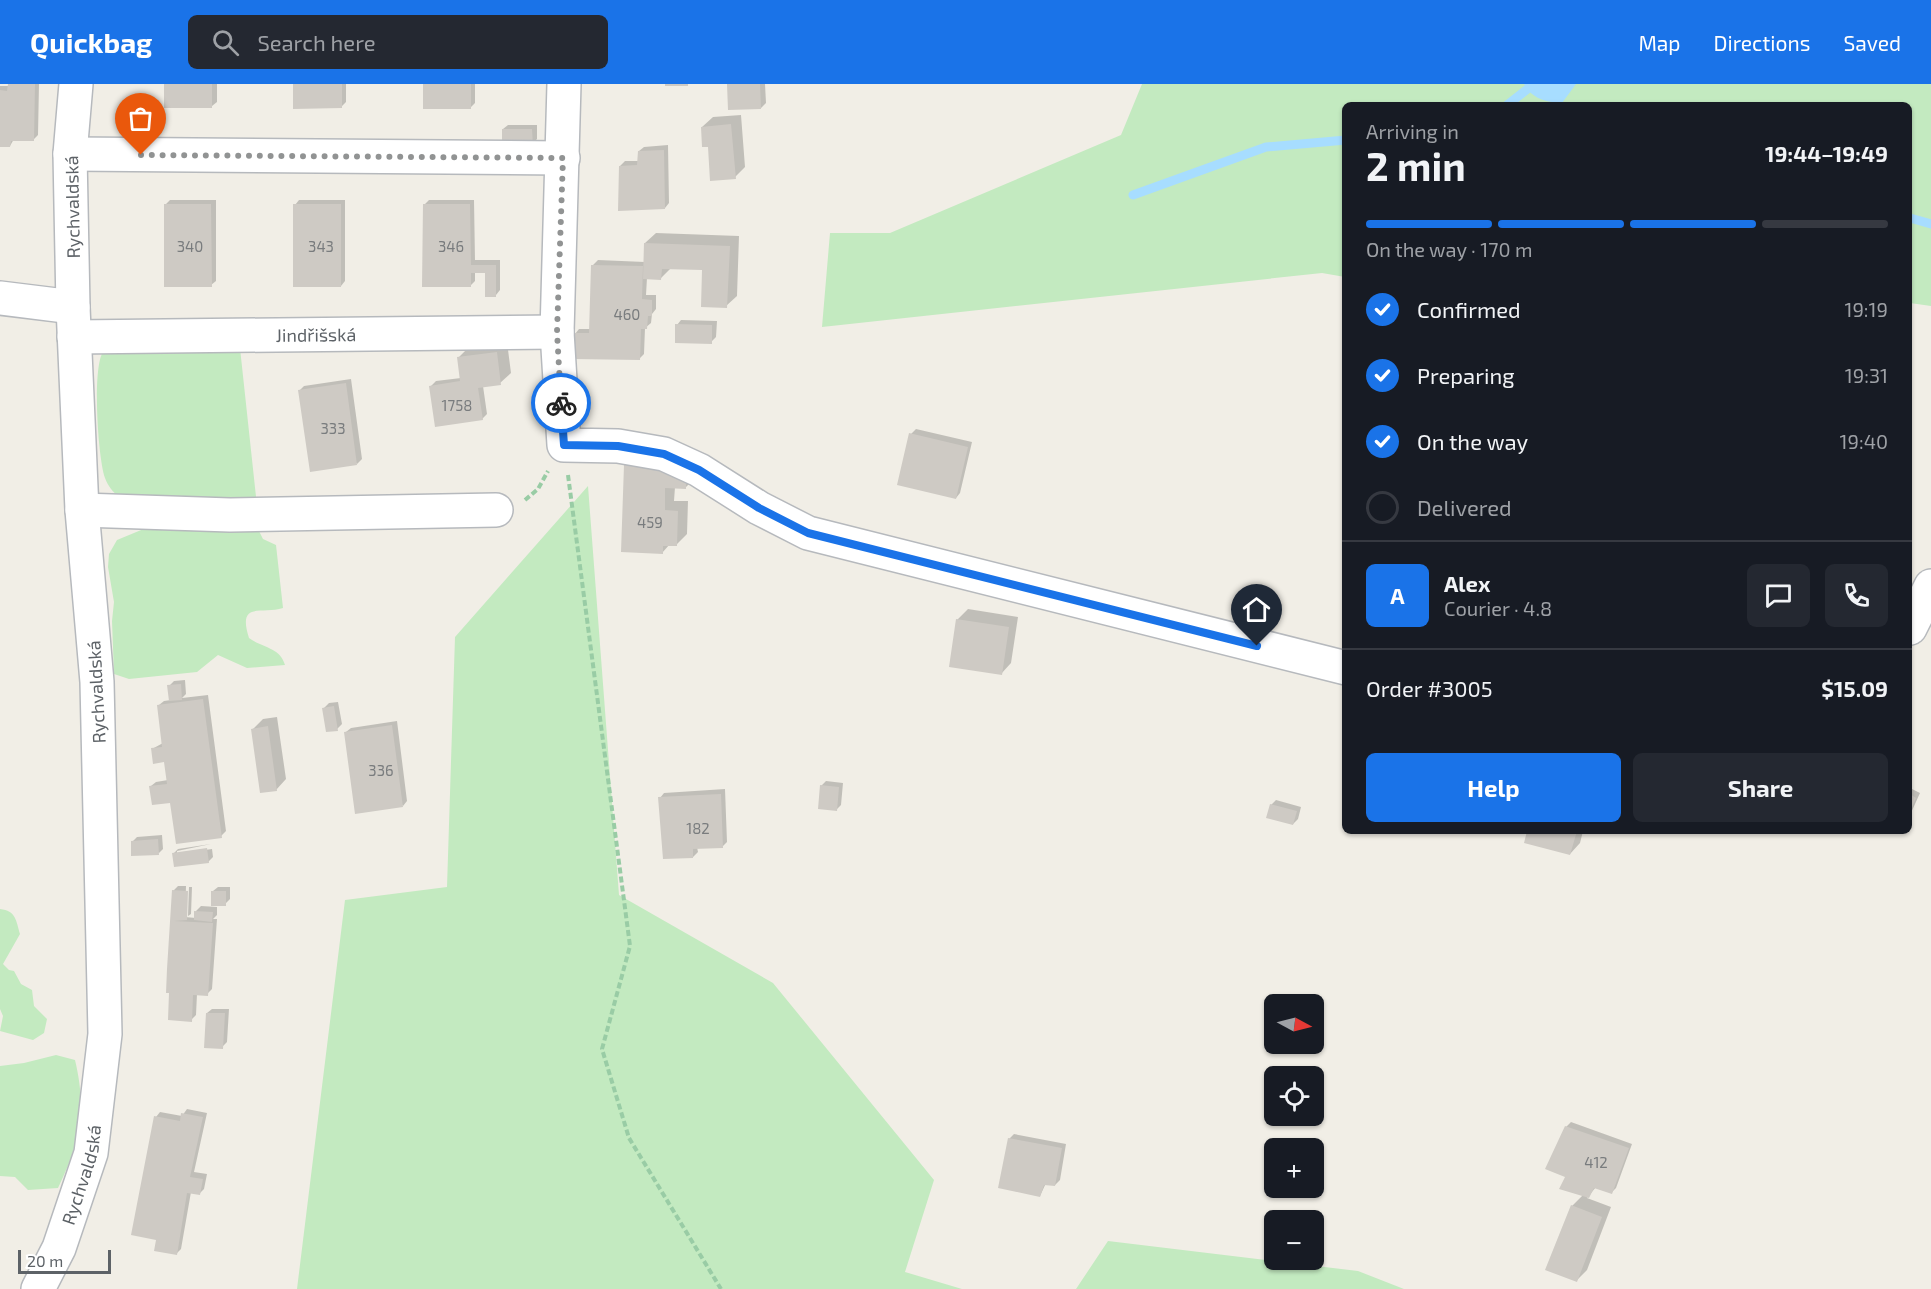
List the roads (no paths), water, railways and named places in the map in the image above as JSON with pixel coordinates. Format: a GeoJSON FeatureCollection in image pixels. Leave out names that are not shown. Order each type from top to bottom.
{"type":"FeatureCollection","features":[{"type":"Feature","properties":{"kind":"street","name":"Rychvaldská"},"geometry":{"type":"LineString","coordinates":[[38,1289],[59,1248],[91,1153],[105,1034],[97,682],[82,510],[73,322],[70,154],[76,84]]}},
{"type":"Feature","properties":{"kind":"street"},"geometry":{"type":"LineString","coordinates":[[564,84],[557,332],[564,445],[618,446],[664,454],[699,470],[759,508],[808,533],[1342,667]]}},
{"type":"Feature","properties":{"kind":"street"},"geometry":{"type":"LineString","coordinates":[[70,154],[563,158]]}},
{"type":"Feature","properties":{"kind":"street","name":"Jindřišská"},"geometry":{"type":"LineString","coordinates":[[0,298],[73,322],[557,332]]}},
{"type":"Feature","properties":{"kind":"street"},"geometry":{"type":"LineString","coordinates":[[82,510],[230,515],[496,510]]}},
{"type":"Feature","properties":{"kind":"street"},"geometry":{"type":"LineString","coordinates":[[1912,624],[1931,586]]}},
{"type":"Feature","properties":{"kind":"water"},"geometry":{"type":"Polygon","coordinates":[[[1524,84],[1576,84],[1563,102],[1540,99],[1524,84]]]}},
{"type":"Feature","properties":{"kind":"waterway"},"geometry":{"type":"LineString","coordinates":[[1511,102],[1534,84]]}},
{"type":"Feature","properties":{"kind":"waterway"},"geometry":{"type":"LineString","coordinates":[[1133,195],[1266,147],[1342,140]]}},
{"type":"Feature","properties":{"kind":"waterway"},"geometry":{"type":"LineString","coordinates":[[1912,219],[1931,224]]}}]}
